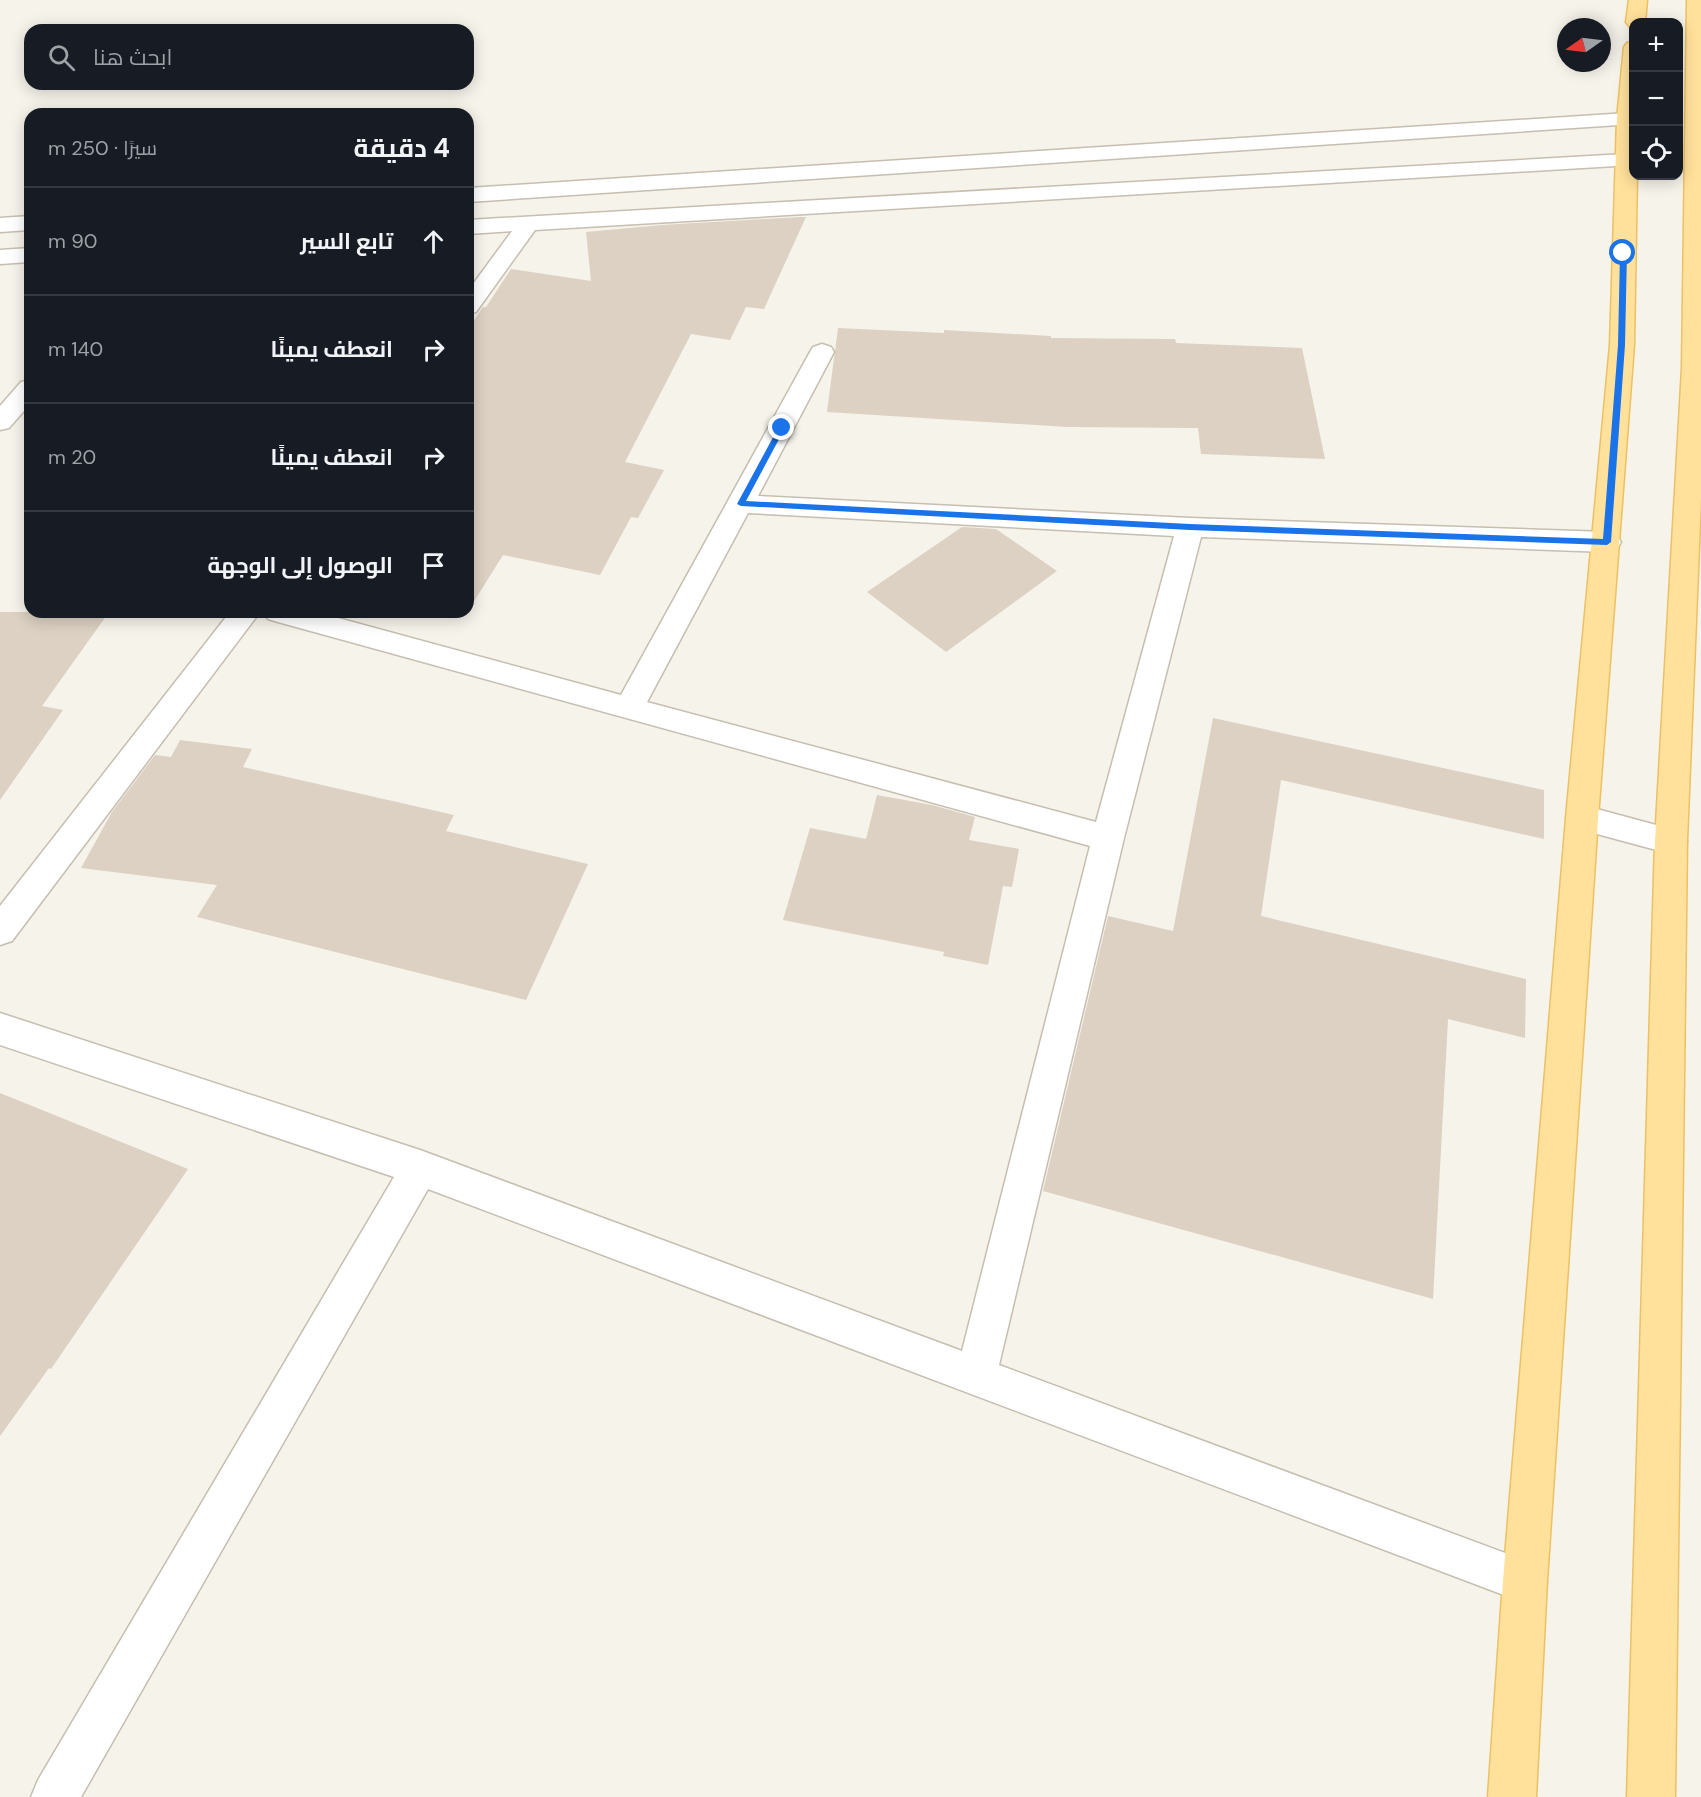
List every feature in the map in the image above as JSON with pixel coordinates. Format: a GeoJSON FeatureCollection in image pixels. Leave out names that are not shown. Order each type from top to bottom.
{"type":"FeatureCollection","features":[{"type":"Feature","properties":{"kind":"main road"},"geometry":{"type":"LineString","coordinates":[[1636,18],[1638,0]]}},
{"type":"Feature","properties":{"kind":"main road"},"geometry":{"type":"LineString","coordinates":[[1651,1797],[1671,841],[1694,368],[1698,112],[1696,0]]}},
{"type":"Feature","properties":{"kind":"main road"},"geometry":{"type":"LineString","coordinates":[[1512,1797],[1525,1581],[1582,818],[1622,345],[1627,119],[1632,72]]}},
{"type":"Feature","properties":{"kind":"street"},"geometry":{"type":"LineString","coordinates":[[474,195],[1627,119]]}},
{"type":"Feature","properties":{"kind":"street"},"geometry":{"type":"LineString","coordinates":[[474,226],[1626,160]]}},
{"type":"Feature","properties":{"kind":"street"},"geometry":{"type":"LineString","coordinates":[[474,299],[529,223]]}},
{"type":"Feature","properties":{"kind":"street"},"geometry":{"type":"LineString","coordinates":[[0,225],[24,224]]}},
{"type":"Feature","properties":{"kind":"street"},"geometry":{"type":"LineString","coordinates":[[0,257],[24,255]]}},
{"type":"Feature","properties":{"kind":"street"},"geometry":{"type":"LineString","coordinates":[[628,710],[822,352]]}},
{"type":"Feature","properties":{"kind":"street"},"geometry":{"type":"LineString","coordinates":[[0,422],[24,395]]}},
{"type":"Feature","properties":{"kind":"street"},"geometry":{"type":"LineString","coordinates":[[741,504],[1190,527],[1607,542]]}},
{"type":"Feature","properties":{"kind":"street"},"geometry":{"type":"LineString","coordinates":[[976,1376],[1108,838],[1190,527]]}},
{"type":"Feature","properties":{"kind":"street"},"geometry":{"type":"LineString","coordinates":[[0,931],[241,618]]}},
{"type":"Feature","properties":{"kind":"street"},"geometry":{"type":"LineString","coordinates":[[299,618],[628,710],[1108,838]]}},
{"type":"Feature","properties":{"kind":"street"},"geometry":{"type":"LineString","coordinates":[[1582,818],[1671,841]]}},
{"type":"Feature","properties":{"kind":"street"},"geometry":{"type":"LineString","coordinates":[[0,1029],[420,1168],[1525,1581]]}},
{"type":"Feature","properties":{"kind":"street"},"geometry":{"type":"LineString","coordinates":[[55,1797],[420,1168]]}},
{"type":"Feature","properties":{"kind":"building"},"geometry":{"type":"Polygon","coordinates":[[[806,217],[764,309],[746,307],[730,340],[691,334],[625,462],[664,470],[638,518],[631,517],[600,575],[503,555],[474,601],[474,320],[483,307],[486,307],[511,269],[591,281],[586,232],[662,225],[806,217]]]}},
{"type":"Feature","properties":{"kind":"building"},"geometry":{"type":"Polygon","coordinates":[[[838,328],[944,333],[944,330],[1051,336],[1051,338],[1175,339],[1176,343],[1302,348],[1325,459],[1201,454],[1198,428],[1068,427],[827,412],[838,328]]]}},
{"type":"Feature","properties":{"kind":"building"},"geometry":{"type":"Polygon","coordinates":[[[962,527],[996,529],[1057,571],[946,652],[867,592],[962,527]]]}},
{"type":"Feature","properties":{"kind":"building"},"geometry":{"type":"Polygon","coordinates":[[[0,612],[24,612],[24,618],[105,618],[42,706],[63,710],[0,800],[0,612]]]}},
{"type":"Feature","properties":{"kind":"building"},"geometry":{"type":"Polygon","coordinates":[[[1213,718],[1544,790],[1544,839],[1281,780],[1261,916],[1526,979],[1525,1038],[1448,1019],[1433,1299],[1043,1191],[1108,916],[1173,931],[1213,718]]]}},
{"type":"Feature","properties":{"kind":"building"},"geometry":{"type":"Polygon","coordinates":[[[180,740],[252,749],[243,767],[454,815],[446,831],[588,864],[526,1000],[197,917],[217,885],[81,868],[112,812],[155,755],[171,757],[180,740]]]}},
{"type":"Feature","properties":{"kind":"building"},"geometry":{"type":"Polygon","coordinates":[[[877,795],[932,805],[975,817],[969,840],[1019,849],[1012,887],[1003,886],[988,965],[943,956],[944,952],[783,920],[810,828],[866,839],[877,795]]]}},
{"type":"Feature","properties":{"kind":"building"},"geometry":{"type":"Polygon","coordinates":[[[0,1093],[188,1169],[51,1369],[49,1368],[0,1436],[0,1093]]]}},
{"type":"Feature","properties":{"kind":"route"},"geometry":{"type":"LineString","coordinates":[[782,428],[741,504],[1190,527],[1607,542],[1622,345],[1623,253]]}}]}
